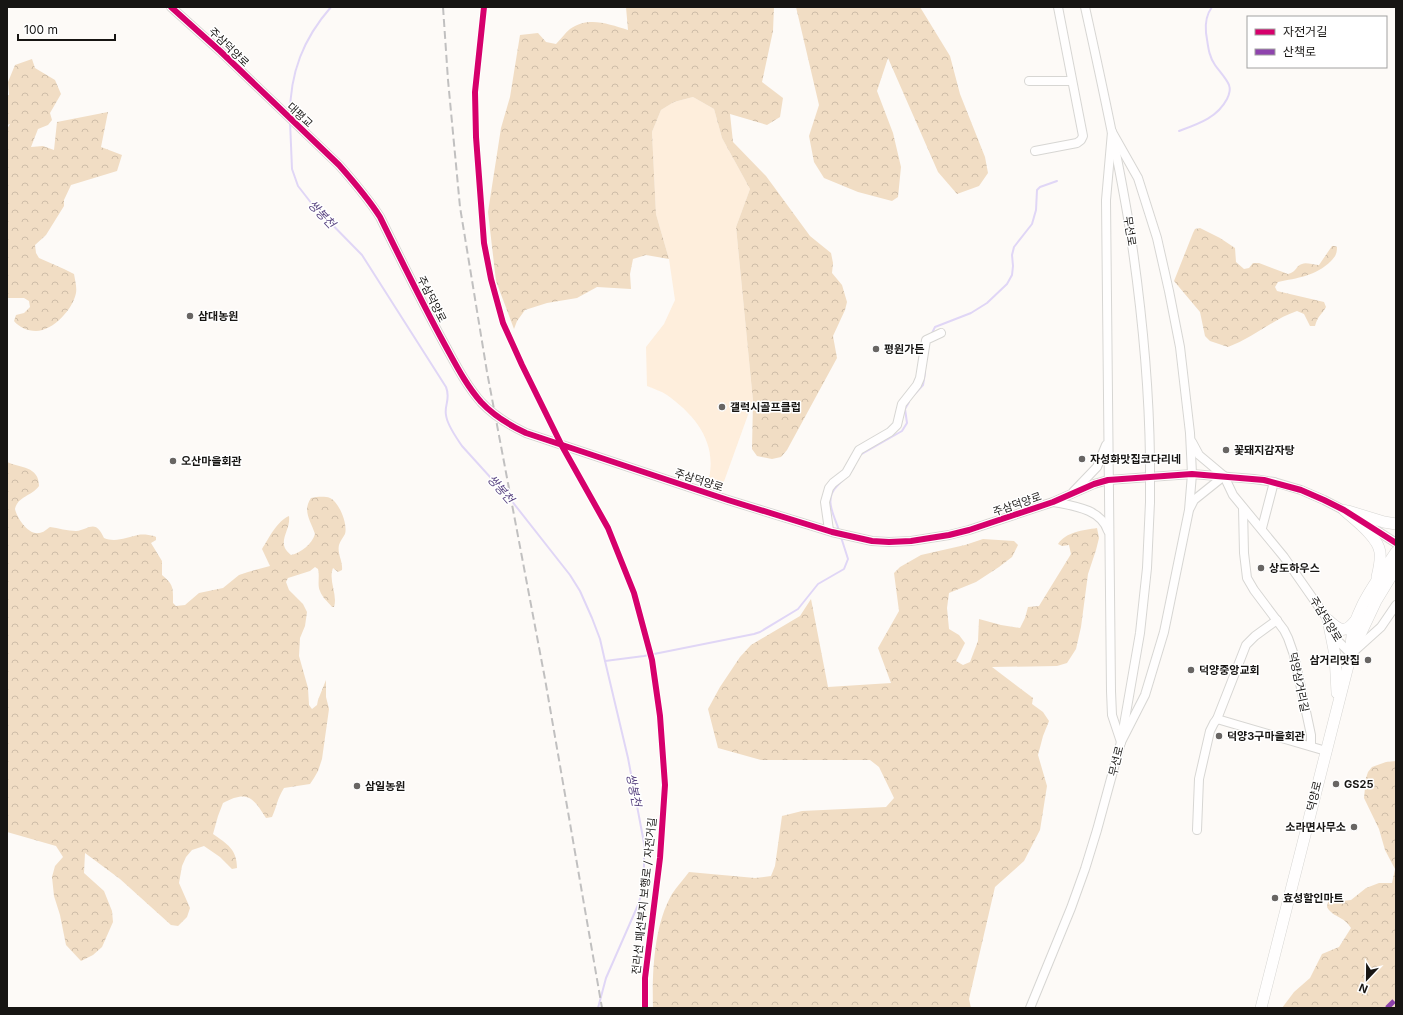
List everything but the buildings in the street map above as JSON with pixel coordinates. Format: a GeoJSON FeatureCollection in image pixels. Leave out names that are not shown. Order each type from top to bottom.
{"type":"FeatureCollection","features":[{"type":"Feature","properties":{"kind":"main road"},"geometry":{"type":"LineString","coordinates":[[1344,510],[1396,524]]}},
{"type":"Feature","properties":{"kind":"main road"},"geometry":{"type":"LineString","coordinates":[[1344,510],[1368,533],[1379,547],[1380,561],[1374,587]]}},
{"type":"Feature","properties":{"kind":"main road","name":"덕양로"},"geometry":{"type":"LineString","coordinates":[[1351,654],[1351,640],[1357,618],[1396,552]]}},
{"type":"Feature","properties":{"kind":"main road","name":"덕양로"},"geometry":{"type":"LineString","coordinates":[[1261,1008],[1351,654],[1376,601],[1396,568]]}},
{"type":"Feature","properties":{"kind":"main road"},"geometry":{"type":"LineString","coordinates":[[1328,620],[1336,627],[1343,630],[1349,627],[1357,618]]}},
{"type":"Feature","properties":{"kind":"main road"},"geometry":{"type":"LineString","coordinates":[[1328,620],[1335,655],[1337,706]]}},
{"type":"Feature","properties":{"kind":"street","name":"주삼덕양로"},"geometry":{"type":"LineString","coordinates":[[171,7],[220,51],[272,102]]}},
{"type":"Feature","properties":{"kind":"street"},"geometry":{"type":"LineString","coordinates":[[1035,151],[1077,143],[1081,140],[1083,134],[1058,7]]}},
{"type":"Feature","properties":{"kind":"street","name":"무선로"},"geometry":{"type":"LineString","coordinates":[[1030,1008],[1071,908],[1097,830],[1120,742],[1140,633],[1147,568],[1150,459],[1148,387],[1141,314],[1129,223],[1112,132],[1085,7]]}},
{"type":"Feature","properties":{"kind":"street"},"geometry":{"type":"LineString","coordinates":[[1030,81],[1072,81]]}},
{"type":"Feature","properties":{"kind":"street","name":"대평교"},"geometry":{"type":"LineString","coordinates":[[272,102],[314,141]]}},
{"type":"Feature","properties":{"kind":"street"},"geometry":{"type":"LineString","coordinates":[[1112,132],[1138,178],[1157,238],[1180,347],[1190,433],[1192,474],[1189,510],[1164,632],[1150,682],[1140,707],[1120,742]]}},
{"type":"Feature","properties":{"kind":"street"},"geometry":{"type":"LineString","coordinates":[[1112,132],[1106,200],[1109,437],[1108,480],[1111,703],[1112,715],[1120,742]]}},
{"type":"Feature","properties":{"kind":"street","name":"주삼덕양로"},"geometry":{"type":"LineString","coordinates":[[314,141],[339,165],[370,202],[380,217],[436,328],[465,380],[481,401],[498,417],[526,433],[723,499],[846,536],[872,541],[911,541],[936,538],[969,530],[1053,502],[1094,484],[1108,480],[1192,474],[1224,476],[1231,493],[1262,528],[1284,557],[1328,620],[1337,640],[1351,654]]}},
{"type":"Feature","properties":{"kind":"street"},"geometry":{"type":"LineString","coordinates":[[830,531],[825,502],[829,488],[846,473],[859,450],[890,432],[897,425],[902,404],[920,378],[924,344],[927,339],[941,333]]}},
{"type":"Feature","properties":{"kind":"street"},"geometry":{"type":"LineString","coordinates":[[1190,433],[1194,446],[1199,455],[1224,476],[1274,482],[1301,490],[1344,510],[1396,543]]}},
{"type":"Feature","properties":{"kind":"street"},"geometry":{"type":"LineString","coordinates":[[1070,495],[1097,467],[1109,437]]}},
{"type":"Feature","properties":{"kind":"street"},"geometry":{"type":"LineString","coordinates":[[1189,510],[1196,498],[1224,476]]}},
{"type":"Feature","properties":{"kind":"street"},"geometry":{"type":"LineString","coordinates":[[1262,528],[1274,482]]}},
{"type":"Feature","properties":{"kind":"street"},"geometry":{"type":"LineString","coordinates":[[1053,502],[1078,507],[1090,512],[1103,522],[1109,536]]}},
{"type":"Feature","properties":{"kind":"street","name":"덕양삼거리길"},"geometry":{"type":"LineString","coordinates":[[1243,508],[1244,553],[1247,578],[1254,590],[1277,620],[1288,638],[1293,651],[1311,735],[1311,746]]}},
{"type":"Feature","properties":{"kind":"street"},"geometry":{"type":"LineString","coordinates":[[1351,654],[1381,627],[1390,616],[1396,605]]}},
{"type":"Feature","properties":{"kind":"street"},"geometry":{"type":"LineString","coordinates":[[1197,830],[1200,779],[1210,731],[1217,719],[1246,645],[1255,636],[1277,620]]}},
{"type":"Feature","properties":{"kind":"street"},"geometry":{"type":"LineString","coordinates":[[1217,719],[1326,751]]}},
{"type":"Feature","properties":{"kind":"shaded area","name":"갤럭시골프클럽"},"geometry":{"type":"Polygon","coordinates":[[[693,97],[714,109],[722,138],[750,189],[736,227],[753,401],[718,498],[704,493],[709,480],[711,465],[707,441],[702,430],[677,403],[660,391],[647,386],[646,347],[664,324],[675,300],[669,259],[656,214],[652,132],[661,110],[674,102],[693,97]]]}},
{"type":"Feature","properties":{"kind":"green space"},"geometry":{"type":"Polygon","coordinates":[[[626,7],[774,7],[773,31],[762,82],[783,98],[780,117],[767,125],[730,114],[733,142],[766,176],[810,236],[831,253],[833,263],[832,273],[842,285],[847,302],[833,336],[837,358],[787,450],[781,457],[772,459],[757,456],[752,449],[753,401],[736,227],[750,189],[722,138],[714,109],[693,97],[674,102],[661,110],[652,132],[656,214],[669,259],[646,255],[633,259],[630,274],[631,289],[597,287],[577,298],[547,303],[525,310],[517,321],[514,329],[496,281],[488,212],[501,128],[510,97],[520,35],[538,33],[546,42],[556,44],[570,29],[584,23],[599,22],[628,30],[626,7]]]}},
{"type":"Feature","properties":{"kind":"green space"},"geometry":{"type":"Polygon","coordinates":[[[796,7],[920,7],[950,56],[960,94],[985,157],[988,173],[979,186],[957,194],[938,172],[888,58],[877,91],[893,133],[901,167],[898,197],[892,201],[858,192],[824,178],[814,162],[809,136],[819,105],[796,7]]]}},
{"type":"Feature","properties":{"kind":"green space"},"geometry":{"type":"Polygon","coordinates":[[[32,59],[35,68],[55,80],[61,94],[50,113],[52,120],[48,125],[38,129],[31,147],[43,146],[54,150],[57,122],[108,112],[101,147],[122,155],[117,171],[71,185],[64,200],[64,206],[46,235],[35,245],[36,253],[39,258],[74,274],[76,288],[74,299],[67,312],[49,327],[36,331],[24,328],[14,321],[16,315],[24,313],[30,307],[29,301],[24,298],[7,298],[7,129],[10,124],[7,125],[7,96],[9,95],[8,82],[15,65],[32,59]]]}},
{"type":"Feature","properties":{"kind":"green space"},"geometry":{"type":"Polygon","coordinates":[[[1200,228],[1220,238],[1235,248],[1236,262],[1244,269],[1249,268],[1253,263],[1259,263],[1288,274],[1304,263],[1319,265],[1332,246],[1337,247],[1334,258],[1319,270],[1306,276],[1278,282],[1275,287],[1277,291],[1324,302],[1326,307],[1318,318],[1315,326],[1310,326],[1304,314],[1297,311],[1288,314],[1246,339],[1228,347],[1210,341],[1205,336],[1200,312],[1174,281],[1193,233],[1195,229],[1200,228]]]}},
{"type":"Feature","properties":{"kind":"green space"},"geometry":{"type":"Polygon","coordinates":[[[7,462],[32,471],[38,479],[39,486],[19,501],[15,509],[18,517],[27,529],[35,533],[40,533],[50,527],[76,531],[95,527],[98,528],[104,538],[113,540],[138,535],[150,535],[156,537],[156,540],[151,543],[162,561],[162,575],[171,584],[173,590],[173,603],[176,606],[185,605],[199,593],[223,588],[239,575],[270,566],[262,549],[277,526],[289,516],[284,541],[286,550],[291,555],[306,548],[314,538],[315,534],[307,512],[308,503],[311,498],[325,497],[333,500],[337,504],[342,514],[346,530],[339,545],[342,570],[338,572],[333,568],[332,573],[332,583],[335,597],[334,607],[332,607],[319,589],[318,569],[315,567],[310,571],[288,578],[286,582],[289,590],[303,604],[307,612],[305,626],[300,638],[299,656],[308,688],[309,705],[312,709],[317,705],[326,680],[326,697],[329,709],[322,759],[314,778],[310,784],[284,788],[272,817],[266,818],[253,801],[244,796],[231,799],[223,803],[213,834],[227,844],[233,852],[237,861],[237,868],[232,869],[220,857],[204,846],[192,850],[186,857],[182,866],[179,883],[190,908],[187,917],[178,926],[171,925],[120,879],[85,853],[84,873],[104,891],[112,911],[113,922],[102,947],[93,955],[81,961],[66,945],[60,915],[54,896],[52,877],[55,866],[63,857],[56,846],[7,832],[7,462]]]}},
{"type":"Feature","properties":{"kind":"green space"},"geometry":{"type":"Polygon","coordinates":[[[1097,528],[1099,538],[1088,574],[1081,627],[1076,649],[1067,663],[1057,666],[992,667],[1033,698],[1032,704],[1043,712],[1049,721],[1038,755],[1047,786],[1040,830],[1024,861],[995,887],[969,999],[971,1008],[653,1008],[655,949],[661,920],[672,894],[689,872],[755,878],[771,876],[775,866],[782,816],[802,811],[886,807],[894,798],[879,767],[870,760],[761,760],[718,748],[708,709],[720,687],[740,657],[751,645],[800,616],[811,599],[828,687],[891,683],[878,648],[899,611],[894,573],[900,567],[921,555],[965,545],[983,539],[1014,541],[1018,545],[1012,557],[976,582],[949,593],[947,608],[949,629],[959,635],[965,643],[956,661],[963,665],[970,662],[978,641],[979,619],[1020,628],[1028,607],[1039,606],[1071,554],[1069,545],[1062,546],[1058,544],[1061,540],[1070,534],[1097,528]]]}},
{"type":"Feature","properties":{"kind":"green space"},"geometry":{"type":"Polygon","coordinates":[[[1396,761],[1396,1008],[1282,1008],[1294,992],[1310,978],[1322,954],[1339,947],[1351,928],[1345,921],[1329,910],[1327,907],[1328,902],[1331,900],[1351,900],[1366,888],[1379,883],[1392,883],[1395,869],[1385,850],[1379,829],[1364,798],[1366,778],[1372,767],[1386,762],[1396,761]]]}},
{"type":"Feature","properties":{"kind":"waterway","name":"쌍봉천"},"geometry":{"type":"LineString","coordinates":[[290,115],[292,85],[300,57],[313,31],[331,7]]}},
{"type":"Feature","properties":{"kind":"waterway"},"geometry":{"type":"LineString","coordinates":[[1179,131],[1200,123],[1212,116],[1223,106],[1229,94],[1229,85],[1213,61],[1209,49],[1206,33],[1206,22],[1208,13],[1212,7]]}},
{"type":"Feature","properties":{"kind":"waterway","name":"쌍봉천"},"geometry":{"type":"LineString","coordinates":[[290,121],[292,169],[298,186],[312,204],[362,255],[446,387],[448,395],[446,415],[448,423],[455,435],[462,446],[511,500],[570,575],[580,591],[600,639],[628,758],[644,843],[644,866],[642,892],[638,905],[606,978],[598,1008]]}},
{"type":"Feature","properties":{"kind":"waterway"},"geometry":{"type":"LineString","coordinates":[[931,335],[935,327],[971,313],[987,303],[1007,284],[1012,275],[1012,255],[1014,247],[1032,224],[1036,210],[1037,190],[1040,187],[1057,181]]}},
{"type":"Feature","properties":{"kind":"waterway"},"geometry":{"type":"LineString","coordinates":[[911,398],[923,385],[925,373]]}},
{"type":"Feature","properties":{"kind":"waterway"},"geometry":{"type":"LineString","coordinates":[[860,455],[902,431],[907,423],[905,409],[909,402]]}},
{"type":"Feature","properties":{"kind":"waterway"},"geometry":{"type":"LineString","coordinates":[[839,531],[831,508],[831,497],[833,491],[854,467]]}},
{"type":"Feature","properties":{"kind":"waterway"},"geometry":{"type":"LineString","coordinates":[[605,661],[644,656],[760,632],[798,609],[818,584],[844,569],[848,559],[841,537]]}},
{"type":"Feature","properties":{"kind":"railway"},"geometry":{"type":"LineString","coordinates":[[443,7],[448,80],[460,207],[487,372],[545,679],[602,1008]]}},
{"type":"Feature","properties":{"kind":"marked path"},"geometry":{"type":"LineString","coordinates":[[1387,1008],[1396,999]]}},
{"type":"Feature","properties":{"kind":"cycle path"},"geometry":{"type":"LineString","coordinates":[[171,7],[220,51],[339,165],[371,203],[380,217],[436,329],[471,389],[491,412],[526,433],[728,500],[832,532],[872,541],[911,541],[969,530],[1053,502],[1094,484],[1108,480],[1192,474],[1264,480],[1301,490],[1344,510],[1396,543]]}},
{"type":"Feature","properties":{"kind":"cycle path","name":"전라선 폐선부지 보행로 / 자전거길"},"geometry":{"type":"LineString","coordinates":[[484,7],[475,92],[476,137],[484,243],[491,279],[503,323],[522,365],[562,446],[608,528],[634,593],[652,660],[660,716],[665,785],[660,858],[645,978],[645,1008]]}},
{"type":"Feature","properties":{"kind":"place","name":"삼대농원"},"geometry":{"type":"Point","coordinates":[190,316]}},
{"type":"Feature","properties":{"kind":"place","name":"평원가든"},"geometry":{"type":"Point","coordinates":[876,349]}},
{"type":"Feature","properties":{"kind":"place","name":"갤럭시골프클럽"},"geometry":{"type":"Point","coordinates":[722,407]}},
{"type":"Feature","properties":{"kind":"place","name":"꽃돼지감자탕"},"geometry":{"type":"Point","coordinates":[1226,450]}},
{"type":"Feature","properties":{"kind":"place","name":"자성화맛집코다리네"},"geometry":{"type":"Point","coordinates":[1082,459]}},
{"type":"Feature","properties":{"kind":"place","name":"오산마을회관"},"geometry":{"type":"Point","coordinates":[173,461]}},
{"type":"Feature","properties":{"kind":"place","name":"상도하우스"},"geometry":{"type":"Point","coordinates":[1261,568]}},
{"type":"Feature","properties":{"kind":"place","name":"삼거리맛집"},"geometry":{"type":"Point","coordinates":[1368,660]}},
{"type":"Feature","properties":{"kind":"place","name":"덕양중앙교회"},"geometry":{"type":"Point","coordinates":[1191,670]}},
{"type":"Feature","properties":{"kind":"place","name":"덕양3구마을회관"},"geometry":{"type":"Point","coordinates":[1219,736]}},
{"type":"Feature","properties":{"kind":"place","name":"GS25"},"geometry":{"type":"Point","coordinates":[1336,784]}},
{"type":"Feature","properties":{"kind":"place","name":"삼일농원"},"geometry":{"type":"Point","coordinates":[357,786]}},
{"type":"Feature","properties":{"kind":"place","name":"소라면사무소"},"geometry":{"type":"Point","coordinates":[1354,827]}},
{"type":"Feature","properties":{"kind":"place","name":"효성할인마트"},"geometry":{"type":"Point","coordinates":[1275,898]}}]}
